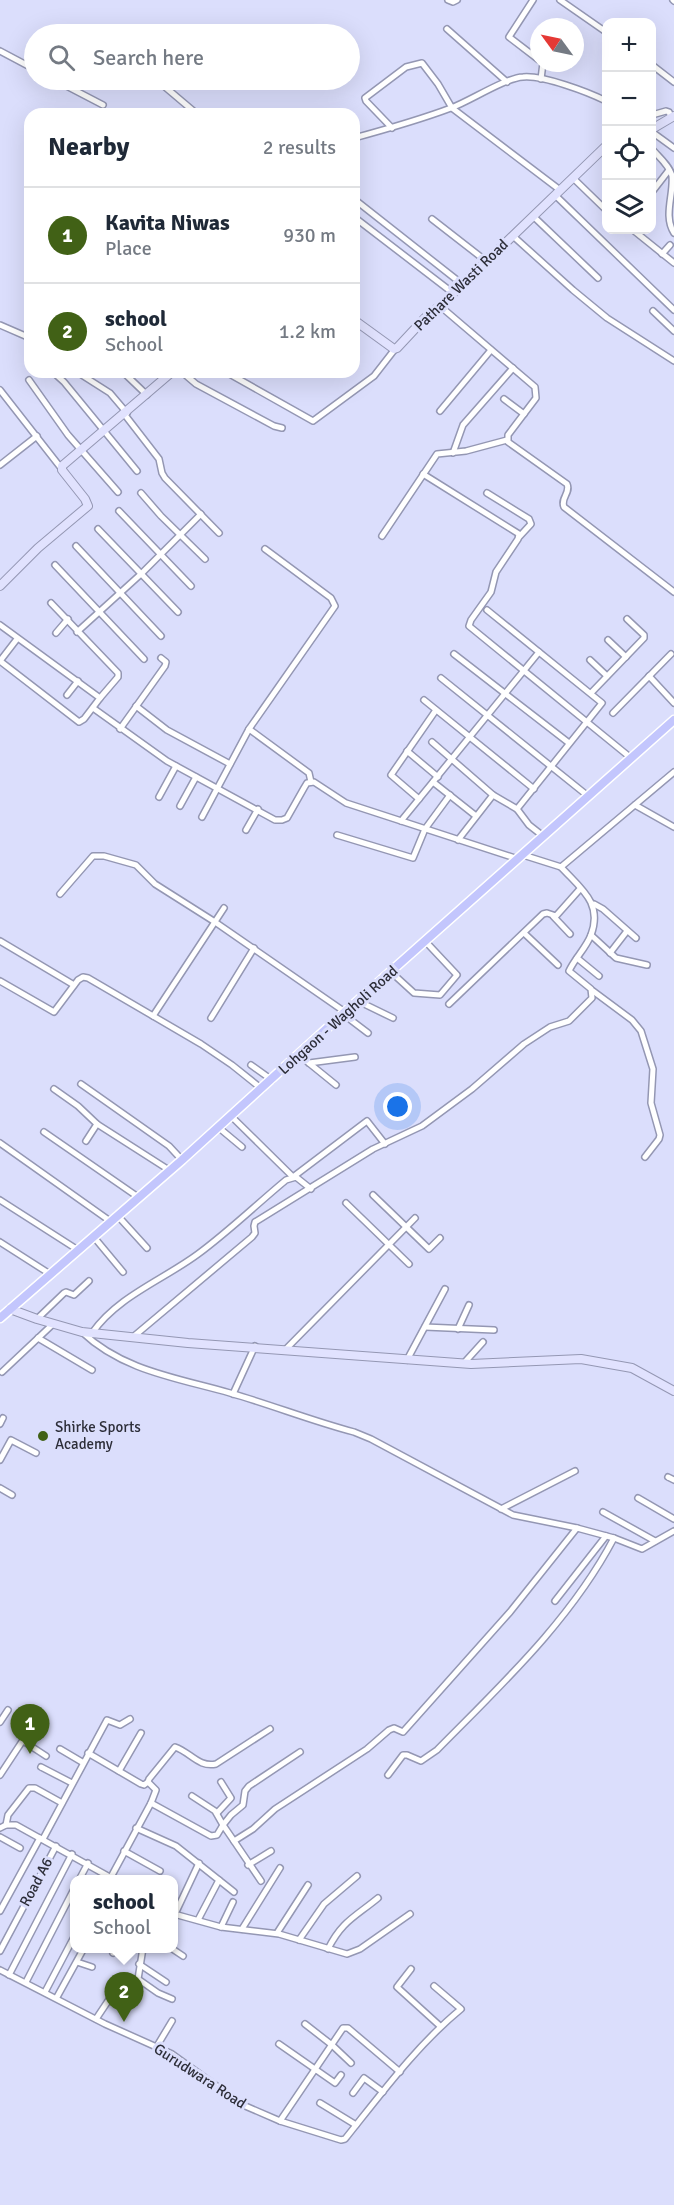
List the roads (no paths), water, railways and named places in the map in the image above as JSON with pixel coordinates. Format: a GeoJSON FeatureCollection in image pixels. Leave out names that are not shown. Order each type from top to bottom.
{"type":"FeatureCollection","features":[{"type":"Feature","properties":{"kind":"main road","name":"Lohgaon - Wagholi Road"},"geometry":{"type":"LineString","coordinates":[[0,1318],[182,1160],[358,1000],[673,722]]}},
{"type":"Feature","properties":{"kind":"street"},"geometry":{"type":"LineString","coordinates":[[448,0],[453,2],[457,0]]}},
{"type":"Feature","properties":{"kind":"street"},"geometry":{"type":"LineString","coordinates":[[530,53],[509,37],[533,0]]}},
{"type":"Feature","properties":{"kind":"street"},"geometry":{"type":"LineString","coordinates":[[560,0],[602,29]]}},
{"type":"Feature","properties":{"kind":"street"},"geometry":{"type":"LineString","coordinates":[[447,29],[507,82]]}},
{"type":"Feature","properties":{"kind":"street"},"geometry":{"type":"LineString","coordinates":[[0,51],[24,64]]}},
{"type":"Feature","properties":{"kind":"street"},"geometry":{"type":"LineString","coordinates":[[392,128],[365,98],[411,65],[418,63],[424,65],[452,108],[557,193],[674,310]]}},
{"type":"Feature","properties":{"kind":"street"},"geometry":{"type":"LineString","coordinates":[[656,69],[674,82]]}},
{"type":"Feature","properties":{"kind":"street"},"geometry":{"type":"LineString","coordinates":[[541,79],[542,72]]}},
{"type":"Feature","properties":{"kind":"street"},"geometry":{"type":"LineString","coordinates":[[360,136],[452,108],[521,77],[541,79],[588,92],[602,99]]}},
{"type":"Feature","properties":{"kind":"street"},"geometry":{"type":"LineString","coordinates":[[74,90],[103,105]]}},
{"type":"Feature","properties":{"kind":"street"},"geometry":{"type":"LineString","coordinates":[[169,90],[190,108]]}},
{"type":"Feature","properties":{"kind":"street"},"geometry":{"type":"LineString","coordinates":[[656,114],[666,111],[673,117],[656,127]]}},
{"type":"Feature","properties":{"kind":"street"},"geometry":{"type":"LineString","coordinates":[[656,134],[674,148]]}},
{"type":"Feature","properties":{"kind":"street","name":"Pathare Wasti Road"},"geometry":{"type":"LineString","coordinates":[[236,378],[313,422],[374,376],[395,349],[425,318],[602,150]]}},
{"type":"Feature","properties":{"kind":"street"},"geometry":{"type":"LineString","coordinates":[[656,157],[672,176],[669,223],[674,233]]}},
{"type":"Feature","properties":{"kind":"street"},"geometry":{"type":"LineString","coordinates":[[656,186],[669,170]]}},
{"type":"Feature","properties":{"kind":"street"},"geometry":{"type":"LineString","coordinates":[[573,178],[602,206]]}},
{"type":"Feature","properties":{"kind":"street"},"geometry":{"type":"LineString","coordinates":[[360,204],[462,285]]}},
{"type":"Feature","properties":{"kind":"street"},"geometry":{"type":"LineString","coordinates":[[533,216],[598,278]]}},
{"type":"Feature","properties":{"kind":"street"},"geometry":{"type":"LineString","coordinates":[[432,219],[486,261]]}},
{"type":"Feature","properties":{"kind":"street"},"geometry":{"type":"LineString","coordinates":[[360,222],[453,293]]}},
{"type":"Feature","properties":{"kind":"street"},"geometry":{"type":"LineString","coordinates":[[638,234],[674,263]]}},
{"type":"Feature","properties":{"kind":"street"},"geometry":{"type":"LineString","coordinates":[[513,236],[608,318],[674,361]]}},
{"type":"Feature","properties":{"kind":"street"},"geometry":{"type":"LineString","coordinates":[[662,254],[670,245]]}},
{"type":"Feature","properties":{"kind":"street"},"geometry":{"type":"LineString","coordinates":[[382,536],[437,454],[481,448],[507,440],[536,398],[535,387],[440,306]]}},
{"type":"Feature","properties":{"kind":"street"},"geometry":{"type":"LineString","coordinates":[[653,311],[674,331]]}},
{"type":"Feature","properties":{"kind":"street"},"geometry":{"type":"LineString","coordinates":[[360,324],[395,349]]}},
{"type":"Feature","properties":{"kind":"street"},"geometry":{"type":"LineString","coordinates":[[0,326],[24,336]]}},
{"type":"Feature","properties":{"kind":"street"},"geometry":{"type":"LineString","coordinates":[[440,411],[491,350]]}},
{"type":"Feature","properties":{"kind":"street"},"geometry":{"type":"LineString","coordinates":[[453,453],[463,424],[513,368]]}},
{"type":"Feature","properties":{"kind":"street"},"geometry":{"type":"LineString","coordinates":[[59,378],[137,471]]}},
{"type":"Feature","properties":{"kind":"street"},"geometry":{"type":"LineString","coordinates":[[86,378],[110,393],[159,459],[163,475],[219,533]]}},
{"type":"Feature","properties":{"kind":"street"},"geometry":{"type":"LineString","coordinates":[[130,378],[147,394]]}},
{"type":"Feature","properties":{"kind":"street"},"geometry":{"type":"LineString","coordinates":[[61,468],[126,414],[163,378]]}},
{"type":"Feature","properties":{"kind":"street"},"geometry":{"type":"LineString","coordinates":[[189,378],[274,426],[282,428]]}},
{"type":"Feature","properties":{"kind":"street"},"geometry":{"type":"LineString","coordinates":[[29,380],[68,435],[118,492]]}},
{"type":"Feature","properties":{"kind":"street"},"geometry":{"type":"LineString","coordinates":[[0,390],[85,499],[88,506],[38,548],[0,586]]}},
{"type":"Feature","properties":{"kind":"street"},"geometry":{"type":"LineString","coordinates":[[504,399],[524,414]]}},
{"type":"Feature","properties":{"kind":"street"},"geometry":{"type":"LineString","coordinates":[[0,465],[37,436]]}},
{"type":"Feature","properties":{"kind":"street"},"geometry":{"type":"LineString","coordinates":[[507,440],[567,484],[568,491],[564,507],[674,592]]}},
{"type":"Feature","properties":{"kind":"street"},"geometry":{"type":"LineString","coordinates":[[423,474],[517,532],[519,537]]}},
{"type":"Feature","properties":{"kind":"street"},"geometry":{"type":"LineString","coordinates":[[141,493],[205,559]]}},
{"type":"Feature","properties":{"kind":"street"},"geometry":{"type":"LineString","coordinates":[[487,493],[529,519],[531,524],[495,572],[491,592],[469,623],[473,629],[631,758]]}},
{"type":"Feature","properties":{"kind":"street"},"geometry":{"type":"LineString","coordinates":[[119,511],[191,586]]}},
{"type":"Feature","properties":{"kind":"street"},"geometry":{"type":"LineString","coordinates":[[77,632],[141,574],[201,514]]}},
{"type":"Feature","properties":{"kind":"street"},"geometry":{"type":"LineString","coordinates":[[98,529],[178,612]]}},
{"type":"Feature","properties":{"kind":"street"},"geometry":{"type":"LineString","coordinates":[[76,546],[161,636]]}},
{"type":"Feature","properties":{"kind":"street"},"geometry":{"type":"LineString","coordinates":[[202,817],[249,729],[335,606],[331,598],[265,549]]}},
{"type":"Feature","properties":{"kind":"street"},"geometry":{"type":"LineString","coordinates":[[55,565],[144,659]]}},
{"type":"Feature","properties":{"kind":"street"},"geometry":{"type":"LineString","coordinates":[[17,639],[0,661],[79,722],[83,721],[119,674],[51,603]]}},
{"type":"Feature","properties":{"kind":"street"},"geometry":{"type":"LineString","coordinates":[[487,610],[602,703],[516,809]]}},
{"type":"Feature","properties":{"kind":"street"},"geometry":{"type":"LineString","coordinates":[[56,633],[68,619]]}},
{"type":"Feature","properties":{"kind":"street"},"geometry":{"type":"LineString","coordinates":[[591,693],[645,636],[627,619]]}},
{"type":"Feature","properties":{"kind":"street"},"geometry":{"type":"LineString","coordinates":[[0,625],[100,698]]}},
{"type":"Feature","properties":{"kind":"street"},"geometry":{"type":"LineString","coordinates":[[608,640],[626,657]]}},
{"type":"Feature","properties":{"kind":"street"},"geometry":{"type":"LineString","coordinates":[[401,821],[539,652]]}},
{"type":"Feature","properties":{"kind":"street"},"geometry":{"type":"LineString","coordinates":[[454,654],[569,743]]}},
{"type":"Feature","properties":{"kind":"street"},"geometry":{"type":"LineString","coordinates":[[613,713],[671,654]]}},
{"type":"Feature","properties":{"kind":"street"},"geometry":{"type":"LineString","coordinates":[[120,729],[165,666],[166,662],[161,658]]}},
{"type":"Feature","properties":{"kind":"street"},"geometry":{"type":"LineString","coordinates":[[590,660],[607,676]]}},
{"type":"Feature","properties":{"kind":"street"},"geometry":{"type":"LineString","coordinates":[[649,676],[674,703]]}},
{"type":"Feature","properties":{"kind":"street"},"geometry":{"type":"LineString","coordinates":[[441,678],[588,796]]}},
{"type":"Feature","properties":{"kind":"street"},"geometry":{"type":"LineString","coordinates":[[67,695],[78,681]]}},
{"type":"Feature","properties":{"kind":"street"},"geometry":{"type":"LineString","coordinates":[[424,700],[534,789]]}},
{"type":"Feature","properties":{"kind":"street"},"geometry":{"type":"LineString","coordinates":[[136,706],[167,730],[230,764]]}},
{"type":"Feature","properties":{"kind":"street"},"geometry":{"type":"LineString","coordinates":[[93,708],[176,766],[276,819],[285,820],[304,788],[311,782]]}},
{"type":"Feature","properties":{"kind":"street"},"geometry":{"type":"LineString","coordinates":[[419,799],[391,777],[391,773],[436,710]]}},
{"type":"Feature","properties":{"kind":"street"},"geometry":{"type":"LineString","coordinates":[[249,729],[309,773],[311,782]]}},
{"type":"Feature","properties":{"kind":"street"},"geometry":{"type":"LineString","coordinates":[[432,742],[493,795],[516,809],[529,825],[543,836]]}},
{"type":"Feature","properties":{"kind":"street"},"geometry":{"type":"LineString","coordinates":[[407,751],[438,777]]}},
{"type":"Feature","properties":{"kind":"street"},"geometry":{"type":"LineString","coordinates":[[159,797],[176,766]]}},
{"type":"Feature","properties":{"kind":"street"},"geometry":{"type":"LineString","coordinates":[[561,867],[674,772]]}},
{"type":"Feature","properties":{"kind":"street"},"geometry":{"type":"LineString","coordinates":[[180,806],[196,777]]}},
{"type":"Feature","properties":{"kind":"street"},"geometry":{"type":"LineString","coordinates":[[311,782],[317,783],[346,803],[458,840],[561,867],[594,904],[636,938]]}},
{"type":"Feature","properties":{"kind":"street"},"geometry":{"type":"LineString","coordinates":[[433,782],[476,816]]}},
{"type":"Feature","properties":{"kind":"street"},"geometry":{"type":"LineString","coordinates":[[337,835],[413,858],[424,829],[450,795]]}},
{"type":"Feature","properties":{"kind":"street"},"geometry":{"type":"LineString","coordinates":[[458,840],[493,795]]}},
{"type":"Feature","properties":{"kind":"street"},"geometry":{"type":"LineString","coordinates":[[635,805],[674,826]]}},
{"type":"Feature","properties":{"kind":"street"},"geometry":{"type":"LineString","coordinates":[[246,830],[258,809]]}},
{"type":"Feature","properties":{"kind":"street"},"geometry":{"type":"LineString","coordinates":[[60,894],[89,858],[98,855],[135,865],[155,884],[254,948],[368,1033]]}},
{"type":"Feature","properties":{"kind":"street"},"geometry":{"type":"LineString","coordinates":[[553,916],[558,914],[580,889]]}},
{"type":"Feature","properties":{"kind":"street"},"geometry":{"type":"LineString","coordinates":[[594,904],[595,917],[591,935],[570,969],[570,973],[632,1020],[641,1031],[653,1069],[651,1103],[660,1135],[645,1157]]}},
{"type":"Feature","properties":{"kind":"street"},"geometry":{"type":"LineString","coordinates":[[153,1016],[224,909]]}},
{"type":"Feature","properties":{"kind":"street"},"geometry":{"type":"LineString","coordinates":[[449,1004],[545,913],[553,916],[570,934]]}},
{"type":"Feature","properties":{"kind":"street"},"geometry":{"type":"LineString","coordinates":[[610,953],[627,931]]}},
{"type":"Feature","properties":{"kind":"street"},"geometry":{"type":"LineString","coordinates":[[524,933],[558,965]]}},
{"type":"Feature","properties":{"kind":"street"},"geometry":{"type":"LineString","coordinates":[[591,935],[619,959],[647,965]]}},
{"type":"Feature","properties":{"kind":"street"},"geometry":{"type":"LineString","coordinates":[[0,941],[74,985]]}},
{"type":"Feature","properties":{"kind":"street"},"geometry":{"type":"LineString","coordinates":[[391,972],[411,992],[440,995],[458,975],[426,942]]}},
{"type":"Feature","properties":{"kind":"street"},"geometry":{"type":"LineString","coordinates":[[211,1018],[254,948]]}},
{"type":"Feature","properties":{"kind":"street"},"geometry":{"type":"LineString","coordinates":[[577,958],[599,976]]}},
{"type":"Feature","properties":{"kind":"street"},"geometry":{"type":"LineString","coordinates":[[0,981],[54,1012],[80,978],[86,977],[232,1065],[262,1089]]}},
{"type":"Feature","properties":{"kind":"street"},"geometry":{"type":"LineString","coordinates":[[133,1337],[254,1235],[255,1222],[385,1143],[425,1124],[472,1089],[524,1044],[550,1027],[569,1021],[592,998],[592,991]]}},
{"type":"Feature","properties":{"kind":"street"},"geometry":{"type":"LineString","coordinates":[[358,1000],[393,1018]]}},
{"type":"Feature","properties":{"kind":"street"},"geometry":{"type":"LineString","coordinates":[[299,1055],[336,1085]]}},
{"type":"Feature","properties":{"kind":"street"},"geometry":{"type":"LineString","coordinates":[[309,1063],[355,1057]]}},
{"type":"Feature","properties":{"kind":"street"},"geometry":{"type":"LineString","coordinates":[[251,1065],[272,1080]]}},
{"type":"Feature","properties":{"kind":"street"},"geometry":{"type":"LineString","coordinates":[[81,1084],[169,1146],[182,1160]]}},
{"type":"Feature","properties":{"kind":"street"},"geometry":{"type":"LineString","coordinates":[[54,1089],[78,1106],[97,1124],[169,1170]]}},
{"type":"Feature","properties":{"kind":"street"},"geometry":{"type":"LineString","coordinates":[[231,1116],[293,1177],[311,1190]]}},
{"type":"Feature","properties":{"kind":"street"},"geometry":{"type":"LineString","coordinates":[[92,1334],[111,1312],[151,1283],[196,1256],[268,1194],[367,1121],[385,1143]]}},
{"type":"Feature","properties":{"kind":"street"},"geometry":{"type":"LineString","coordinates":[[86,1141],[97,1124]]}},
{"type":"Feature","properties":{"kind":"street"},"geometry":{"type":"LineString","coordinates":[[218,1127],[242,1147]]}},
{"type":"Feature","properties":{"kind":"street"},"geometry":{"type":"LineString","coordinates":[[44,1132],[138,1197]]}},
{"type":"Feature","properties":{"kind":"street"},"geometry":{"type":"LineString","coordinates":[[0,1143],[113,1218],[147,1248]]}},
{"type":"Feature","properties":{"kind":"street"},"geometry":{"type":"LineString","coordinates":[[373,1195],[429,1249],[440,1238]]}},
{"type":"Feature","properties":{"kind":"street"},"geometry":{"type":"LineString","coordinates":[[0,1200],[78,1250]]}},
{"type":"Feature","properties":{"kind":"street"},"geometry":{"type":"LineString","coordinates":[[346,1203],[409,1264]]}},
{"type":"Feature","properties":{"kind":"street"},"geometry":{"type":"LineString","coordinates":[[286,1349],[415,1218]]}},
{"type":"Feature","properties":{"kind":"street"},"geometry":{"type":"LineString","coordinates":[[93,1236],[123,1272]]}},
{"type":"Feature","properties":{"kind":"street"},"geometry":{"type":"LineString","coordinates":[[0,1242],[50,1274]]}},
{"type":"Feature","properties":{"kind":"street"},"geometry":{"type":"LineString","coordinates":[[37,1319],[64,1293],[74,1295],[89,1281]]}},
{"type":"Feature","properties":{"kind":"street"},"geometry":{"type":"LineString","coordinates":[[407,1360],[445,1288]]}},
{"type":"Feature","properties":{"kind":"street"},"geometry":{"type":"LineString","coordinates":[[458,1329],[469,1305]]}},
{"type":"Feature","properties":{"kind":"street"},"geometry":{"type":"LineString","coordinates":[[10,1309],[53,1324],[92,1334],[465,1363],[581,1359],[632,1368],[674,1391]]}},
{"type":"Feature","properties":{"kind":"street"},"geometry":{"type":"LineString","coordinates":[[2,1372],[53,1324]]}},
{"type":"Feature","properties":{"kind":"street"},"geometry":{"type":"LineString","coordinates":[[425,1327],[494,1330]]}},
{"type":"Feature","properties":{"kind":"street"},"geometry":{"type":"LineString","coordinates":[[82,1332],[101,1348],[126,1362],[173,1379],[233,1394],[366,1436],[518,1517],[578,1528],[614,1538],[642,1550],[674,1531]]}},
{"type":"Feature","properties":{"kind":"street"},"geometry":{"type":"LineString","coordinates":[[38,1338],[92,1370]]}},
{"type":"Feature","properties":{"kind":"street"},"geometry":{"type":"LineString","coordinates":[[465,1363],[483,1341]]}},
{"type":"Feature","properties":{"kind":"street"},"geometry":{"type":"LineString","coordinates":[[233,1394],[255,1346]]}},
{"type":"Feature","properties":{"kind":"street"},"geometry":{"type":"LineString","coordinates":[[0,1424],[3,1418]]}},
{"type":"Feature","properties":{"kind":"street"},"geometry":{"type":"LineString","coordinates":[[0,1460],[11,1440],[36,1454]]}},
{"type":"Feature","properties":{"kind":"street"},"geometry":{"type":"LineString","coordinates":[[501,1509],[575,1471]]}},
{"type":"Feature","properties":{"kind":"street"},"geometry":{"type":"LineString","coordinates":[[0,1488],[12,1495]]}},
{"type":"Feature","properties":{"kind":"street"},"geometry":{"type":"LineString","coordinates":[[638,1498],[674,1519]]}},
{"type":"Feature","properties":{"kind":"street"},"geometry":{"type":"LineString","coordinates":[[603,1512],[655,1541]]}},
{"type":"Feature","properties":{"kind":"street"},"geometry":{"type":"LineString","coordinates":[[234,1841],[253,1829],[275,1809],[367,1749],[388,1730],[394,1728],[401,1733],[406,1730],[510,1612],[578,1528]]}},
{"type":"Feature","properties":{"kind":"street"},"geometry":{"type":"LineString","coordinates":[[555,1601],[606,1536]]}},
{"type":"Feature","properties":{"kind":"street"},"geometry":{"type":"LineString","coordinates":[[388,1775],[403,1755],[421,1761],[437,1750],[531,1654],[598,1569],[614,1538]]}},
{"type":"Feature","properties":{"kind":"street"},"geometry":{"type":"LineString","coordinates":[[0,1722],[8,1710]]}},
{"type":"Feature","properties":{"kind":"street"},"geometry":{"type":"LineString","coordinates":[[0,1911],[107,1720],[120,1725],[130,1719]]}},
{"type":"Feature","properties":{"kind":"street"},"geometry":{"type":"LineString","coordinates":[[0,1775],[31,1728]]}},
{"type":"Feature","properties":{"kind":"street"},"geometry":{"type":"LineString","coordinates":[[88,1753],[144,1785],[176,1747],[209,1766],[216,1764],[270,1729]]}},
{"type":"Feature","properties":{"kind":"street"},"geometry":{"type":"LineString","coordinates":[[119,1771],[141,1733]]}},
{"type":"Feature","properties":{"kind":"street"},"geometry":{"type":"LineString","coordinates":[[23,1741],[46,1756]]}},
{"type":"Feature","properties":{"kind":"street"},"geometry":{"type":"LineString","coordinates":[[60,1749],[82,1762]]}},
{"type":"Feature","properties":{"kind":"street"},"geometry":{"type":"LineString","coordinates":[[151,1803],[211,1836],[217,1835],[231,1815],[243,1805],[245,1791],[249,1786],[300,1752]]}},
{"type":"Feature","properties":{"kind":"street"},"geometry":{"type":"LineString","coordinates":[[41,1767],[72,1784]]}},
{"type":"Feature","properties":{"kind":"street"},"geometry":{"type":"LineString","coordinates":[[111,1875],[151,1803],[156,1790],[148,1782]]}},
{"type":"Feature","properties":{"kind":"street"},"geometry":{"type":"LineString","coordinates":[[217,1813],[231,1798],[221,1782]]}},
{"type":"Feature","properties":{"kind":"street"},"geometry":{"type":"LineString","coordinates":[[3,1826],[10,1812],[30,1788],[35,1788],[62,1803]]}},
{"type":"Feature","properties":{"kind":"street"},"geometry":{"type":"LineString","coordinates":[[192,1796],[217,1813],[248,1865],[261,1881]]}},
{"type":"Feature","properties":{"kind":"street"},"geometry":{"type":"LineString","coordinates":[[3,1826],[16,1825],[88,1863],[105,1875]]}},
{"type":"Feature","properties":{"kind":"street"},"geometry":{"type":"LineString","coordinates":[[136,1828],[176,1846],[234,1892]]}},
{"type":"Feature","properties":{"kind":"street"},"geometry":{"type":"LineString","coordinates":[[0,1835],[20,1848]]}},
{"type":"Feature","properties":{"kind":"street","name":"Road A6"},"geometry":{"type":"LineString","coordinates":[[0,1951],[56,1846]]}},
{"type":"Feature","properties":{"kind":"street"},"geometry":{"type":"LineString","coordinates":[[124,1851],[160,1871]]}},
{"type":"Feature","properties":{"kind":"street"},"geometry":{"type":"LineString","coordinates":[[248,1865],[271,1851]]}},
{"type":"Feature","properties":{"kind":"street"},"geometry":{"type":"LineString","coordinates":[[9,1975],[72,1854]]}},
{"type":"Feature","properties":{"kind":"street"},"geometry":{"type":"LineString","coordinates":[[82,1875],[88,1863]]}},
{"type":"Feature","properties":{"kind":"street"},"geometry":{"type":"LineString","coordinates":[[178,1906],[199,1863]]}},
{"type":"Feature","properties":{"kind":"street"},"geometry":{"type":"LineString","coordinates":[[242,1929],[280,1868]]}},
{"type":"Feature","properties":{"kind":"street"},"geometry":{"type":"LineString","coordinates":[[299,1940],[324,1904],[357,1876]]}},
{"type":"Feature","properties":{"kind":"street"},"geometry":{"type":"LineString","coordinates":[[198,1920],[219,1880]]}},
{"type":"Feature","properties":{"kind":"street"},"geometry":{"type":"LineString","coordinates":[[277,1933],[308,1885]]}},
{"type":"Feature","properties":{"kind":"street"},"geometry":{"type":"LineString","coordinates":[[26,1982],[70,1898]]}},
{"type":"Feature","properties":{"kind":"street"},"geometry":{"type":"LineString","coordinates":[[328,1949],[338,1930],[348,1919],[378,1898]]}},
{"type":"Feature","properties":{"kind":"street"},"geometry":{"type":"LineString","coordinates":[[221,1927],[233,1902]]}},
{"type":"Feature","properties":{"kind":"street"},"geometry":{"type":"LineString","coordinates":[[178,1915],[221,1927],[277,1933],[351,1954],[410,1914]]}},
{"type":"Feature","properties":{"kind":"street"},"geometry":{"type":"LineString","coordinates":[[45,1992],[70,1946]]}},
{"type":"Feature","properties":{"kind":"street"},"geometry":{"type":"LineString","coordinates":[[57,1997],[82,1953]]}},
{"type":"Feature","properties":{"kind":"street"},"geometry":{"type":"LineString","coordinates":[[141,1953],[137,1976],[140,1982],[172,1999]]}},
{"type":"Feature","properties":{"kind":"street"},"geometry":{"type":"LineString","coordinates":[[178,1953],[183,1956]]}},
{"type":"Feature","properties":{"kind":"street"},"geometry":{"type":"LineString","coordinates":[[77,1962],[92,1967]]}},
{"type":"Feature","properties":{"kind":"street"},"geometry":{"type":"LineString","coordinates":[[139,1964],[166,1982]]}},
{"type":"Feature","properties":{"kind":"street","name":"Gurudwara Road"},"geometry":{"type":"LineString","coordinates":[[0,1970],[57,1997],[96,2019],[172,2054],[243,2105],[280,2121],[340,2140],[345,2139],[440,2026],[461,2009],[434,1986]]}},
{"type":"Feature","properties":{"kind":"street"},"geometry":{"type":"LineString","coordinates":[[411,1970],[397,1987],[440,2026]]}},
{"type":"Feature","properties":{"kind":"street"},"geometry":{"type":"LineString","coordinates":[[96,2019],[118,1986]]}},
{"type":"Feature","properties":{"kind":"street"},"geometry":{"type":"LineString","coordinates":[[157,2046],[171,2021]]}},
{"type":"Feature","properties":{"kind":"street"},"geometry":{"type":"LineString","coordinates":[[305,2024],[351,2063]]}},
{"type":"Feature","properties":{"kind":"street"},"geometry":{"type":"LineString","coordinates":[[280,2121],[343,2028],[348,2028],[400,2072]]}},
{"type":"Feature","properties":{"kind":"street"},"geometry":{"type":"LineString","coordinates":[[279,2044],[335,2083],[341,2075]]}},
{"type":"Feature","properties":{"kind":"street"},"geometry":{"type":"LineString","coordinates":[[353,2093],[364,2078],[383,2092]]}},
{"type":"Feature","properties":{"kind":"street"},"geometry":{"type":"LineString","coordinates":[[320,2103],[356,2125]]}},
{"type":"Feature","properties":{"kind":"place","name":"Shirke Sports Academy"},"geometry":{"type":"Point","coordinates":[43,1436]}},
{"type":"Feature","properties":{"kind":"place","name":"Kavita Niwas"},"geometry":{"type":"Point","coordinates":[30,1754]}},
{"type":"Feature","properties":{"kind":"place","name":"school"},"geometry":{"type":"Point","coordinates":[124,2022]}}]}
